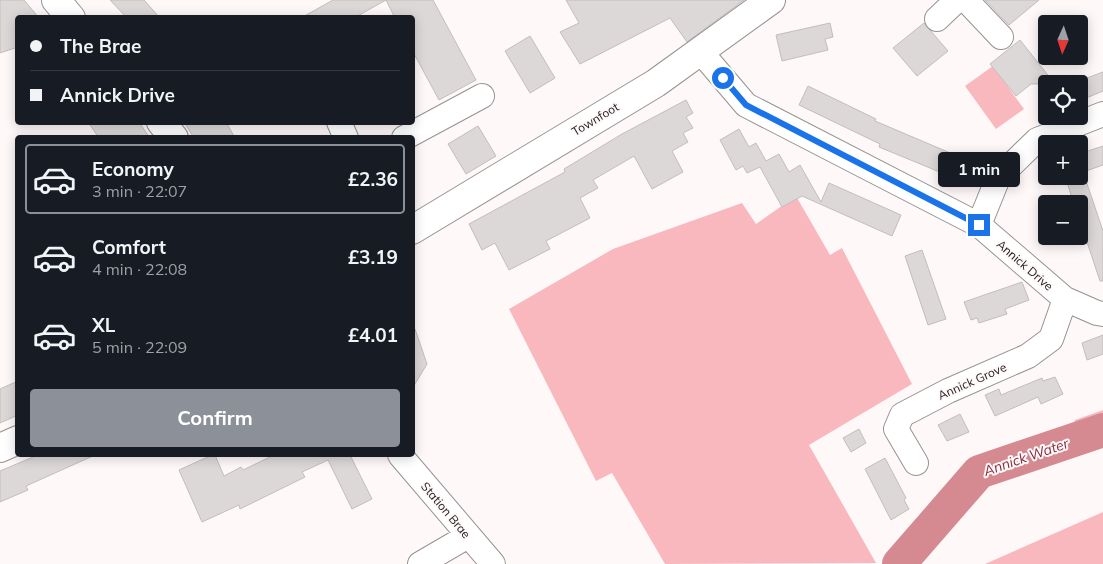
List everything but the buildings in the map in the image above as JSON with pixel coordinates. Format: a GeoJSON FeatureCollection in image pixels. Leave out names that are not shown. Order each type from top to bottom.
{"type":"FeatureCollection","features":[{"type":"Feature","properties":{"kind":"main road"},"geometry":{"type":"LineString","coordinates":[[56,0],[68,15]]}},
{"type":"Feature","properties":{"kind":"main road","name":"Townfoot"},"geometry":{"type":"LineString","coordinates":[[415,228],[656,83],[771,0]]}},
{"type":"Feature","properties":{"kind":"main road"},"geometry":{"type":"LineString","coordinates":[[163,125],[172,135]]}},
{"type":"Feature","properties":{"kind":"main road"},"geometry":{"type":"LineString","coordinates":[[0,448],[15,441]]}},
{"type":"Feature","properties":{"kind":"street"},"geometry":{"type":"LineString","coordinates":[[937,19],[957,0]]}},
{"type":"Feature","properties":{"kind":"street"},"geometry":{"type":"LineString","coordinates":[[966,0],[1001,37]]}},
{"type":"Feature","properties":{"kind":"street","name":"Annick Drive"},"geometry":{"type":"LineString","coordinates":[[700,51],[746,105],[979,225],[1065,299],[1103,314]]}},
{"type":"Feature","properties":{"kind":"street"},"geometry":{"type":"LineString","coordinates":[[410,135],[482,96]]}},
{"type":"Feature","properties":{"kind":"street"},"geometry":{"type":"LineString","coordinates":[[979,225],[998,178],[1037,140],[1103,114]]}},
{"type":"Feature","properties":{"kind":"street","name":"Annick Grove"},"geometry":{"type":"LineString","coordinates":[[916,463],[896,428],[902,415],[948,391],[1028,356],[1051,339],[1065,299]]}},
{"type":"Feature","properties":{"kind":"street","name":"Station Brae"},"geometry":{"type":"LineString","coordinates":[[402,457],[493,564]]}},
{"type":"Feature","properties":{"kind":"street"},"geometry":{"type":"LineString","coordinates":[[420,564],[468,536]]}},
{"type":"Feature","properties":{"kind":"shaded area"},"geometry":{"type":"Polygon","coordinates":[[[993,66],[1024,109],[996,129],[965,86],[993,66]]]}},
{"type":"Feature","properties":{"kind":"shaded area"},"geometry":{"type":"Polygon","coordinates":[[[796,196],[830,255],[842,248],[912,384],[809,445],[876,563],[665,564],[612,473],[596,481],[509,309],[613,249],[742,203],[756,224],[796,196]]]}},
{"type":"Feature","properties":{"kind":"shaded area"},"geometry":{"type":"Polygon","coordinates":[[[1103,410],[1103,432],[1098,432],[1081,447],[1064,453],[1075,420],[1103,410]]]}},
{"type":"Feature","properties":{"kind":"shaded area"},"geometry":{"type":"Polygon","coordinates":[[[1103,512],[1103,564],[985,564],[1103,512]]]}},
{"type":"Feature","properties":{"kind":"waterway","name":"Annick Water"},"geometry":{"type":"LineString","coordinates":[[899,564],[979,472],[1103,430]]}},
{"type":"Feature","properties":{"kind":"route"},"geometry":{"type":"LineString","coordinates":[[723,78],[746,105],[979,225]]}}]}
